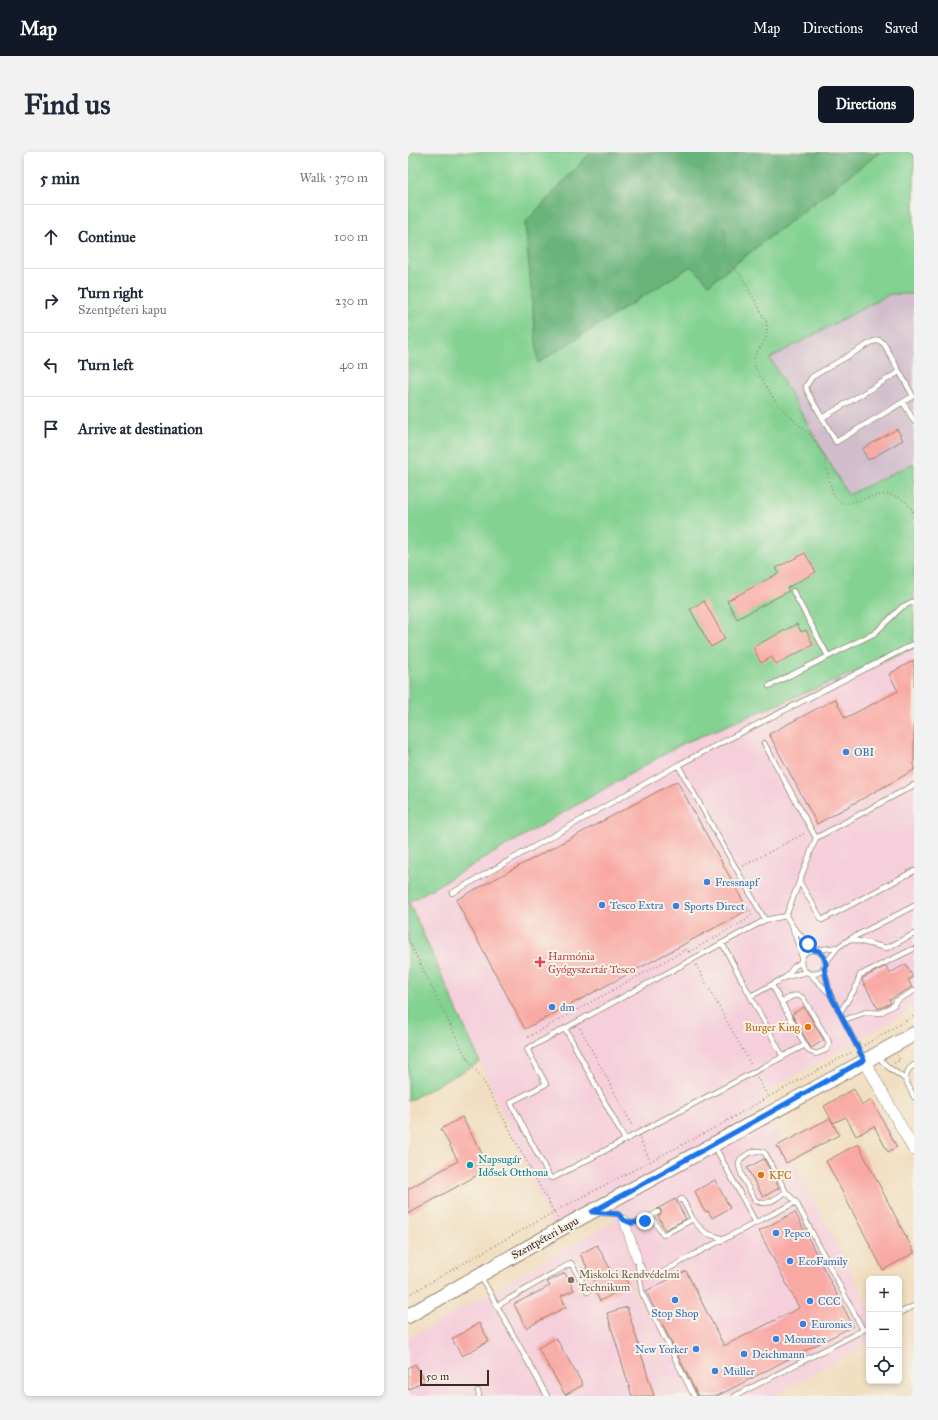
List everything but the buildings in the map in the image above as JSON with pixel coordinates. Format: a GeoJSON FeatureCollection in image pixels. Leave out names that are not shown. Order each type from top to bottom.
{"type":"FeatureCollection","features":[{"type":"Feature","properties":{"kind":"main road","name":"Szentpéteri kapu"},"geometry":{"type":"LineString","coordinates":[[408,1316],[713,1144],[867,1055],[914,1034]]}},
{"type":"Feature","properties":{"kind":"street"},"geometry":{"type":"LineString","coordinates":[[867,1055],[914,1150]]}},
{"type":"Feature","properties":{"kind":"street"},"geometry":{"type":"LineString","coordinates":[[624,1220],[637,1259]]}},
{"type":"Feature","properties":{"kind":"lane"},"geometry":{"type":"LineString","coordinates":[[879,340],[884,344],[914,396],[836,442],[806,388],[807,383],[812,377],[872,342],[879,340]]}},
{"type":"Feature","properties":{"kind":"lane"},"geometry":{"type":"LineString","coordinates":[[822,418],[900,372]]}},
{"type":"Feature","properties":{"kind":"lane"},"geometry":{"type":"LineString","coordinates":[[903,402],[914,421]]}},
{"type":"Feature","properties":{"kind":"lane"},"geometry":{"type":"LineString","coordinates":[[794,591],[828,656]]}},
{"type":"Feature","properties":{"kind":"lane"},"geometry":{"type":"LineString","coordinates":[[768,686],[875,633],[902,608],[914,601]]}},
{"type":"Feature","properties":{"kind":"lane"},"geometry":{"type":"LineString","coordinates":[[452,893],[678,765],[914,644]]}},
{"type":"Feature","properties":{"kind":"lane"},"geometry":{"type":"LineString","coordinates":[[764,743],[816,838]]}},
{"type":"Feature","properties":{"kind":"lane"},"geometry":{"type":"LineString","coordinates":[[678,765],[765,920]]}},
{"type":"Feature","properties":{"kind":"lane"},"geometry":{"type":"LineString","coordinates":[[786,916],[816,838],[914,786]]}},
{"type":"Feature","properties":{"kind":"lane"},"geometry":{"type":"LineString","coordinates":[[799,881],[822,920],[914,870]]}},
{"type":"Feature","properties":{"kind":"lane"},"geometry":{"type":"LineString","coordinates":[[751,996],[786,977],[808,973],[819,973],[838,947],[850,939],[914,906]]}},
{"type":"Feature","properties":{"kind":"lane"},"geometry":{"type":"LineString","coordinates":[[786,916],[765,920],[527,1048],[546,1084],[513,1101],[511,1106],[551,1178],[806,1045]]}},
{"type":"Feature","properties":{"kind":"lane"},"geometry":{"type":"LineString","coordinates":[[786,916],[793,927],[815,950],[824,957],[830,994]]}},
{"type":"Feature","properties":{"kind":"lane"},"geometry":{"type":"LineString","coordinates":[[793,927],[803,969],[830,994],[844,1020],[867,1055],[888,1067],[905,1080],[914,1097]]}},
{"type":"Feature","properties":{"kind":"lane"},"geometry":{"type":"LineString","coordinates":[[850,939],[888,948],[914,934]]}},
{"type":"Feature","properties":{"kind":"lane"},"geometry":{"type":"LineString","coordinates":[[722,943],[783,1057]]}},
{"type":"Feature","properties":{"kind":"lane"},"geometry":{"type":"LineString","coordinates":[[786,977],[807,952],[838,947]]}},
{"type":"Feature","properties":{"kind":"lane"},"geometry":{"type":"LineString","coordinates":[[840,1012],[855,989],[860,975],[914,950]]}},
{"type":"Feature","properties":{"kind":"lane"},"geometry":{"type":"LineString","coordinates":[[772,985],[809,1051],[816,1054],[826,1050],[829,1044],[828,1040],[803,998],[793,995],[782,1002]]}},
{"type":"Feature","properties":{"kind":"lane"},"geometry":{"type":"LineString","coordinates":[[844,1020],[866,1012],[880,1013],[894,1005],[896,1001],[914,991]]}},
{"type":"Feature","properties":{"kind":"lane"},"geometry":{"type":"LineString","coordinates":[[565,1028],[625,1140]]}},
{"type":"Feature","properties":{"kind":"lane"},"geometry":{"type":"LineString","coordinates":[[905,1080],[909,1069],[914,1065]]}},
{"type":"Feature","properties":{"kind":"lane"},"geometry":{"type":"LineString","coordinates":[[713,1144],[756,1223]]}},
{"type":"Feature","properties":{"kind":"lane"},"geometry":{"type":"LineString","coordinates":[[786,1192],[767,1203],[759,1203],[755,1200],[739,1170],[739,1161],[741,1158],[754,1151],[761,1151],[765,1154],[786,1192],[796,1202],[863,1330]]}},
{"type":"Feature","properties":{"kind":"lane"},"geometry":{"type":"LineString","coordinates":[[680,1200],[682,1199],[699,1228],[711,1236],[725,1238]]}},
{"type":"Feature","properties":{"kind":"lane"},"geometry":{"type":"LineString","coordinates":[[637,1259],[646,1275],[656,1276],[725,1238],[796,1202]]}},
{"type":"Feature","properties":{"kind":"lane"},"geometry":{"type":"LineString","coordinates":[[592,1212],[618,1214],[624,1220],[631,1223],[645,1221],[658,1212]]}},
{"type":"Feature","properties":{"kind":"lane"},"geometry":{"type":"LineString","coordinates":[[651,1216],[663,1236],[693,1219]]}},
{"type":"Feature","properties":{"kind":"lane"},"geometry":{"type":"LineString","coordinates":[[637,1259],[642,1293],[694,1396]]}},
{"type":"Feature","properties":{"kind":"lane"},"geometry":{"type":"LineString","coordinates":[[497,1306],[571,1263],[588,1292]]}},
{"type":"Feature","properties":{"kind":"lane"},"geometry":{"type":"LineString","coordinates":[[480,1275],[547,1396]]}},
{"type":"Feature","properties":{"kind":"lane"},"geometry":{"type":"LineString","coordinates":[[901,1312],[914,1306]]}},
{"type":"Feature","properties":{"kind":"lane"},"geometry":{"type":"LineString","coordinates":[[735,1396],[866,1328]]}},
{"type":"Feature","properties":{"kind":"path"},"geometry":{"type":"LineString","coordinates":[[722,227],[725,240],[725,259],[742,275],[767,323],[767,331],[764,342],[754,357],[753,362],[755,367],[777,402],[812,437],[823,454],[832,488],[838,501],[844,504],[850,504],[875,495],[887,494],[896,496],[905,501],[914,514]]}},
{"type":"Feature","properties":{"kind":"path"},"geometry":{"type":"LineString","coordinates":[[737,869],[811,829]]}},
{"type":"Feature","properties":{"kind":"path"},"geometry":{"type":"LineString","coordinates":[[689,952],[746,920],[751,915],[750,905]]}},
{"type":"Feature","properties":{"kind":"path"},"geometry":{"type":"LineString","coordinates":[[408,939],[463,1051],[485,1084],[562,1228]]}},
{"type":"Feature","properties":{"kind":"path"},"geometry":{"type":"LineString","coordinates":[[528,1037],[687,949],[768,1097]]}},
{"type":"Feature","properties":{"kind":"path"},"geometry":{"type":"LineString","coordinates":[[408,1295],[554,1212],[720,1125],[768,1097],[867,1055],[914,1016]]}},
{"type":"Feature","properties":{"kind":"path"},"geometry":{"type":"LineString","coordinates":[[577,1022],[650,1161]]}},
{"type":"Feature","properties":{"kind":"shaded area"},"geometry":{"type":"Polygon","coordinates":[[[890,294],[914,294],[914,463],[848,495],[770,358],[890,294]]]}},
{"type":"Feature","properties":{"kind":"shaded area"},"geometry":{"type":"Polygon","coordinates":[[[914,648],[914,1008],[760,1096],[866,1300],[866,1344],[774,1396],[668,1396],[605,1192],[552,1225],[409,902],[682,744],[914,648]]]}},
{"type":"Feature","properties":{"kind":"shaded area","name":"Miskolci Rendvédelmi Technikum"},"geometry":{"type":"Polygon","coordinates":[[[613,1222],[666,1396],[408,1396],[408,1339],[613,1222]]]}},
{"type":"Feature","properties":{"kind":"green space"},"geometry":{"type":"Polygon","coordinates":[[[408,152],[591,152],[525,223],[539,362],[691,266],[709,284],[880,152],[914,152],[914,294],[890,294],[770,358],[848,495],[914,463],[914,648],[682,744],[409,902],[480,1062],[408,1101],[408,152]]]}},
{"type":"Feature","properties":{"kind":"green space"},"geometry":{"type":"Polygon","coordinates":[[[591,152],[880,152],[709,284],[691,266],[538,363],[525,223],[591,152]]]}},
{"type":"Feature","properties":{"kind":"place","name":"OBI"},"geometry":{"type":"Point","coordinates":[846,752]}},
{"type":"Feature","properties":{"kind":"place","name":"Fressnapf"},"geometry":{"type":"Point","coordinates":[707,882]}},
{"type":"Feature","properties":{"kind":"place","name":"Tesco Extra"},"geometry":{"type":"Point","coordinates":[602,905]}},
{"type":"Feature","properties":{"kind":"place","name":"Sports Direct"},"geometry":{"type":"Point","coordinates":[676,906]}},
{"type":"Feature","properties":{"kind":"place","name":"Harmónia Gyógyszertár Tesco"},"geometry":{"type":"Point","coordinates":[540,962]}},
{"type":"Feature","properties":{"kind":"place","name":"dm"},"geometry":{"type":"Point","coordinates":[552,1007]}},
{"type":"Feature","properties":{"kind":"place","name":"Burger King"},"geometry":{"type":"Point","coordinates":[808,1027]}},
{"type":"Feature","properties":{"kind":"place","name":"Napsugár Idősek Otthona"},"geometry":{"type":"Point","coordinates":[470,1165]}},
{"type":"Feature","properties":{"kind":"place","name":"KFC"},"geometry":{"type":"Point","coordinates":[761,1175]}},
{"type":"Feature","properties":{"kind":"place","name":"Pepco"},"geometry":{"type":"Point","coordinates":[776,1233]}},
{"type":"Feature","properties":{"kind":"place","name":"EcoFamily"},"geometry":{"type":"Point","coordinates":[790,1261]}},
{"type":"Feature","properties":{"kind":"place","name":"Miskolci Rendvédelmi Technikum"},"geometry":{"type":"Point","coordinates":[571,1280]}},
{"type":"Feature","properties":{"kind":"place","name":"Stop Shop"},"geometry":{"type":"Point","coordinates":[675,1300]}},
{"type":"Feature","properties":{"kind":"place","name":"CCC"},"geometry":{"type":"Point","coordinates":[810,1301]}},
{"type":"Feature","properties":{"kind":"place","name":"Euronics"},"geometry":{"type":"Point","coordinates":[803,1324]}},
{"type":"Feature","properties":{"kind":"place","name":"Mountex"},"geometry":{"type":"Point","coordinates":[776,1339]}},
{"type":"Feature","properties":{"kind":"place","name":"New Yorker"},"geometry":{"type":"Point","coordinates":[696,1349]}},
{"type":"Feature","properties":{"kind":"place","name":"Deichmann"},"geometry":{"type":"Point","coordinates":[744,1354]}},
{"type":"Feature","properties":{"kind":"place","name":"Müller"},"geometry":{"type":"Point","coordinates":[715,1371]}},
{"type":"Feature","properties":{"kind":"route"},"geometry":{"type":"LineString","coordinates":[[645,1221],[631,1223],[624,1220],[618,1214],[592,1212],[864,1060],[830,994],[824,968],[826,961],[823,954],[814,950],[808,944]]}}]}
